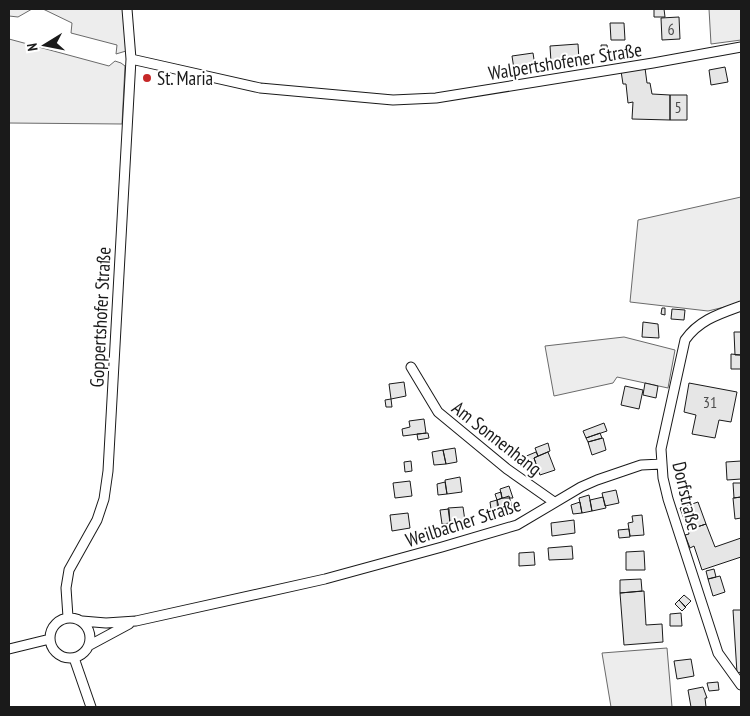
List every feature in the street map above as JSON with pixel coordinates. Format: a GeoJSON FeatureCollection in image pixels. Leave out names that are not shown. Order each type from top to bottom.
{"type":"FeatureCollection","features":[{"type":"Feature","properties":{"kind":"street","name":"Goppertshofer Straße"},"geometry":{"type":"LineString","coordinates":[[68,617],[66,588],[69,570],[97,520],[104,499],[108,471],[131,59],[127,9]]}},
{"type":"Feature","properties":{"kind":"street","name":"Walpertshofener Straße"},"geometry":{"type":"LineString","coordinates":[[131,59],[260,88],[393,100],[436,98],[653,64],[741,47]]}},
{"type":"Feature","properties":{"kind":"street","name":"Dorfstraße"},"geometry":{"type":"LineString","coordinates":[[741,306],[703,322],[686,340],[661,449],[668,499],[709,629],[724,663],[741,685]]}},
{"type":"Feature","properties":{"kind":"street","name":"Am Sonnenhang"},"geometry":{"type":"LineString","coordinates":[[411,367],[438,412],[507,469],[554,502]]}},
{"type":"Feature","properties":{"kind":"street","name":"Weilbacher Straße"},"geometry":{"type":"LineString","coordinates":[[136,621],[325,579],[517,525],[554,502],[598,480],[641,465],[662,464]]}},
{"type":"Feature","properties":{"kind":"street"},"geometry":{"type":"LineString","coordinates":[[68,617],[82,621],[106,623],[136,621],[90,645],[81,656],[74,658],[68,659],[56,652],[50,640],[56,623],[68,617]]}},
{"type":"Feature","properties":{"kind":"street"},"geometry":{"type":"LineString","coordinates":[[82,621],[91,634],[90,645]]}},
{"type":"Feature","properties":{"kind":"street"},"geometry":{"type":"LineString","coordinates":[[9,649],[50,640]]}},
{"type":"Feature","properties":{"kind":"street"},"geometry":{"type":"LineString","coordinates":[[74,658],[91,707]]}},
{"type":"Feature","properties":{"kind":"shaded area"},"geometry":{"type":"Polygon","coordinates":[[[9,9],[32,9],[18,17],[9,16],[9,9]]]}},
{"type":"Feature","properties":{"kind":"shaded area"},"geometry":{"type":"Polygon","coordinates":[[[43,9],[123,9],[126,51],[116,54],[117,45],[71,33],[72,23],[43,9]]]}},
{"type":"Feature","properties":{"kind":"shaded area"},"geometry":{"type":"Polygon","coordinates":[[[709,9],[741,9],[741,40],[711,44],[709,9]]]}},
{"type":"Feature","properties":{"kind":"shaded area"},"geometry":{"type":"Polygon","coordinates":[[[9,39],[109,66],[115,61],[125,66],[122,124],[9,123],[9,39]]]}},
{"type":"Feature","properties":{"kind":"shaded area"},"geometry":{"type":"Polygon","coordinates":[[[741,197],[741,303],[708,311],[630,302],[638,220],[741,197]]]}},
{"type":"Feature","properties":{"kind":"shaded area"},"geometry":{"type":"Polygon","coordinates":[[[624,337],[675,350],[668,388],[617,377],[613,383],[554,396],[545,346],[624,337]]]}},
{"type":"Feature","properties":{"kind":"shaded area"},"geometry":{"type":"Polygon","coordinates":[[[667,648],[672,707],[611,707],[602,653],[667,648]]]}},
{"type":"Feature","properties":{"kind":"building"},"geometry":{"type":"Polygon","coordinates":[[[654,9],[664,9],[665,17],[654,17],[654,9]]]}},
{"type":"Feature","properties":{"kind":"building"},"geometry":{"type":"Polygon","coordinates":[[[679,17],[680,39],[662,40],[661,18],[679,17]]]}},
{"type":"Feature","properties":{"kind":"building"},"geometry":{"type":"Polygon","coordinates":[[[610,23],[624,23],[625,40],[611,40],[610,23]]]}},
{"type":"Feature","properties":{"kind":"building"},"geometry":{"type":"Polygon","coordinates":[[[578,44],[579,60],[551,62],[550,46],[578,44]]]}},
{"type":"Feature","properties":{"kind":"building"},"geometry":{"type":"Polygon","coordinates":[[[601,45],[607,45],[608,53],[602,54],[601,45]]]}},
{"type":"Feature","properties":{"kind":"building"},"geometry":{"type":"Polygon","coordinates":[[[533,53],[535,66],[514,69],[512,56],[533,53]]]}},
{"type":"Feature","properties":{"kind":"building"},"geometry":{"type":"Polygon","coordinates":[[[725,67],[728,82],[711,85],[709,70],[725,67]]]}},
{"type":"Feature","properties":{"kind":"building"},"geometry":{"type":"Polygon","coordinates":[[[645,68],[647,83],[650,83],[652,94],[670,95],[670,120],[632,119],[633,102],[628,103],[626,84],[623,84],[621,71],[645,68]]]}},
{"type":"Feature","properties":{"kind":"building"},"geometry":{"type":"Polygon","coordinates":[[[670,95],[687,95],[687,120],[670,120],[670,95]]]}},
{"type":"Feature","properties":{"kind":"building"},"geometry":{"type":"Polygon","coordinates":[[[662,308],[665,308],[665,315],[661,314],[662,308]]]}},
{"type":"Feature","properties":{"kind":"building"},"geometry":{"type":"Polygon","coordinates":[[[672,309],[685,310],[684,320],[671,319],[672,309]]]}},
{"type":"Feature","properties":{"kind":"building"},"geometry":{"type":"Polygon","coordinates":[[[643,322],[658,324],[659,338],[642,337],[643,322]]]}},
{"type":"Feature","properties":{"kind":"building"},"geometry":{"type":"Polygon","coordinates":[[[734,332],[741,332],[741,355],[735,355],[734,332]]]}},
{"type":"Feature","properties":{"kind":"building"},"geometry":{"type":"Polygon","coordinates":[[[731,354],[741,355],[741,369],[731,369],[731,354]]]}},
{"type":"Feature","properties":{"kind":"building"},"geometry":{"type":"Polygon","coordinates":[[[404,382],[406,396],[391,399],[389,384],[404,382]]]}},
{"type":"Feature","properties":{"kind":"building"},"geometry":{"type":"Polygon","coordinates":[[[645,383],[658,386],[656,398],[643,395],[645,383]]]}},
{"type":"Feature","properties":{"kind":"building"},"geometry":{"type":"Polygon","coordinates":[[[689,383],[737,392],[731,422],[719,420],[715,438],[692,434],[696,415],[684,412],[689,383]]]}},
{"type":"Feature","properties":{"kind":"building"},"geometry":{"type":"Polygon","coordinates":[[[625,386],[643,390],[639,409],[621,405],[625,386]]]}},
{"type":"Feature","properties":{"kind":"building"},"geometry":{"type":"Polygon","coordinates":[[[391,399],[392,407],[386,407],[385,400],[391,399]]]}},
{"type":"Feature","properties":{"kind":"building"},"geometry":{"type":"Polygon","coordinates":[[[424,419],[426,433],[403,436],[402,429],[410,427],[409,421],[424,419]]]}},
{"type":"Feature","properties":{"kind":"building"},"geometry":{"type":"Polygon","coordinates":[[[604,423],[607,431],[586,438],[583,431],[604,423]]]}},
{"type":"Feature","properties":{"kind":"building"},"geometry":{"type":"Polygon","coordinates":[[[428,433],[429,438],[418,440],[417,434],[428,433]]]}},
{"type":"Feature","properties":{"kind":"building"},"geometry":{"type":"Polygon","coordinates":[[[600,433],[602,438],[588,442],[586,438],[600,433]]]}},
{"type":"Feature","properties":{"kind":"building"},"geometry":{"type":"Polygon","coordinates":[[[603,438],[606,450],[592,455],[588,442],[603,438]]]}},
{"type":"Feature","properties":{"kind":"building"},"geometry":{"type":"Polygon","coordinates":[[[548,443],[550,451],[538,456],[535,448],[548,443]]]}},
{"type":"Feature","properties":{"kind":"building"},"geometry":{"type":"Polygon","coordinates":[[[455,448],[457,462],[446,464],[443,450],[455,448]]]}},
{"type":"Feature","properties":{"kind":"building"},"geometry":{"type":"Polygon","coordinates":[[[443,450],[446,464],[434,465],[432,452],[443,450]]]}},
{"type":"Feature","properties":{"kind":"building"},"geometry":{"type":"Polygon","coordinates":[[[536,452],[538,456],[534,458],[537,467],[528,470],[524,457],[536,452]]]}},
{"type":"Feature","properties":{"kind":"building"},"geometry":{"type":"Polygon","coordinates":[[[548,452],[555,470],[540,475],[534,458],[548,452]]]}},
{"type":"Feature","properties":{"kind":"building"},"geometry":{"type":"Polygon","coordinates":[[[411,461],[412,471],[405,472],[404,462],[411,461]]]}},
{"type":"Feature","properties":{"kind":"building"},"geometry":{"type":"Polygon","coordinates":[[[741,461],[741,479],[727,480],[726,462],[741,461]]]}},
{"type":"Feature","properties":{"kind":"building"},"geometry":{"type":"Polygon","coordinates":[[[460,477],[462,492],[447,494],[445,480],[460,477]]]}},
{"type":"Feature","properties":{"kind":"building"},"geometry":{"type":"Polygon","coordinates":[[[410,481],[412,496],[395,498],[393,483],[410,481]]]}},
{"type":"Feature","properties":{"kind":"building"},"geometry":{"type":"Polygon","coordinates":[[[445,482],[447,494],[438,495],[437,484],[445,482]]]}},
{"type":"Feature","properties":{"kind":"building"},"geometry":{"type":"Polygon","coordinates":[[[733,483],[741,483],[741,497],[734,498],[733,483]]]}},
{"type":"Feature","properties":{"kind":"building"},"geometry":{"type":"Polygon","coordinates":[[[509,486],[513,498],[502,498],[500,489],[509,486]]]}},
{"type":"Feature","properties":{"kind":"building"},"geometry":{"type":"Polygon","coordinates":[[[616,490],[619,503],[605,506],[602,493],[616,490]]]}},
{"type":"Feature","properties":{"kind":"building"},"geometry":{"type":"Polygon","coordinates":[[[501,492],[502,498],[497,500],[495,494],[501,492]]]}},
{"type":"Feature","properties":{"kind":"building"},"geometry":{"type":"Polygon","coordinates":[[[589,495],[592,511],[582,513],[579,498],[589,495]]]}},
{"type":"Feature","properties":{"kind":"building"},"geometry":{"type":"Polygon","coordinates":[[[509,496],[513,510],[501,514],[497,500],[509,496]]]}},
{"type":"Feature","properties":{"kind":"building"},"geometry":{"type":"Polygon","coordinates":[[[603,497],[606,508],[592,511],[590,500],[603,497]]]}},
{"type":"Feature","properties":{"kind":"building"},"geometry":{"type":"Polygon","coordinates":[[[741,497],[741,518],[735,519],[733,498],[741,497]]]}},
{"type":"Feature","properties":{"kind":"building"},"geometry":{"type":"Polygon","coordinates":[[[497,500],[498,515],[492,516],[490,502],[497,500]]]}},
{"type":"Feature","properties":{"kind":"building"},"geometry":{"type":"Polygon","coordinates":[[[580,502],[582,513],[573,514],[571,505],[580,502]]]}},
{"type":"Feature","properties":{"kind":"building"},"geometry":{"type":"Polygon","coordinates":[[[698,502],[706,524],[688,530],[680,508],[698,502]]]}},
{"type":"Feature","properties":{"kind":"building"},"geometry":{"type":"Polygon","coordinates":[[[463,507],[465,521],[450,523],[448,508],[463,507]]]}},
{"type":"Feature","properties":{"kind":"building"},"geometry":{"type":"Polygon","coordinates":[[[449,509],[450,523],[442,524],[440,510],[449,509]]]}},
{"type":"Feature","properties":{"kind":"building"},"geometry":{"type":"Polygon","coordinates":[[[408,513],[410,528],[392,531],[390,515],[408,513]]]}},
{"type":"Feature","properties":{"kind":"building"},"geometry":{"type":"Polygon","coordinates":[[[642,515],[644,535],[630,536],[628,523],[633,522],[632,516],[642,515]]]}},
{"type":"Feature","properties":{"kind":"building"},"geometry":{"type":"Polygon","coordinates":[[[574,520],[575,533],[552,536],[551,523],[574,520]]]}},
{"type":"Feature","properties":{"kind":"building"},"geometry":{"type":"Polygon","coordinates":[[[706,524],[715,547],[741,538],[741,557],[702,570],[694,546],[690,548],[685,535],[689,534],[688,530],[706,524]]]}},
{"type":"Feature","properties":{"kind":"building"},"geometry":{"type":"Polygon","coordinates":[[[629,529],[630,537],[619,538],[618,530],[629,529]]]}},
{"type":"Feature","properties":{"kind":"building"},"geometry":{"type":"Polygon","coordinates":[[[572,546],[573,559],[549,560],[548,548],[572,546]]]}},
{"type":"Feature","properties":{"kind":"building"},"geometry":{"type":"Polygon","coordinates":[[[644,551],[645,570],[626,570],[626,552],[644,551]]]}},
{"type":"Feature","properties":{"kind":"building"},"geometry":{"type":"Polygon","coordinates":[[[534,552],[535,565],[519,566],[519,553],[534,552]]]}},
{"type":"Feature","properties":{"kind":"building"},"geometry":{"type":"Polygon","coordinates":[[[714,569],[716,577],[708,579],[706,571],[714,569]]]}},
{"type":"Feature","properties":{"kind":"building"},"geometry":{"type":"Polygon","coordinates":[[[720,576],[725,592],[713,596],[708,579],[720,576]]]}},
{"type":"Feature","properties":{"kind":"building"},"geometry":{"type":"Polygon","coordinates":[[[641,579],[642,591],[620,593],[620,580],[641,579]]]}},
{"type":"Feature","properties":{"kind":"building"},"geometry":{"type":"Polygon","coordinates":[[[644,591],[646,625],[662,624],[663,642],[624,645],[620,593],[644,591]]]}},
{"type":"Feature","properties":{"kind":"building"},"geometry":{"type":"Polygon","coordinates":[[[684,595],[691,601],[685,607],[679,600],[684,595]]]}},
{"type":"Feature","properties":{"kind":"building"},"geometry":{"type":"Polygon","coordinates":[[[679,600],[686,607],[682,611],[675,604],[679,600]]]}},
{"type":"Feature","properties":{"kind":"building"},"geometry":{"type":"Polygon","coordinates":[[[733,610],[741,610],[741,672],[737,673],[733,610]]]}},
{"type":"Feature","properties":{"kind":"building"},"geometry":{"type":"Polygon","coordinates":[[[681,613],[682,626],[670,626],[670,614],[681,613]]]}},
{"type":"Feature","properties":{"kind":"building"},"geometry":{"type":"Polygon","coordinates":[[[691,659],[694,676],[677,679],[674,661],[691,659]]]}},
{"type":"Feature","properties":{"kind":"building"},"geometry":{"type":"Polygon","coordinates":[[[718,682],[719,690],[709,691],[707,683],[718,682]]]}},
{"type":"Feature","properties":{"kind":"building"},"geometry":{"type":"Polygon","coordinates":[[[703,687],[707,698],[705,698],[706,707],[691,707],[688,690],[703,687]]]}},
{"type":"Feature","properties":{"kind":"place","name":"St. Maria"},"geometry":{"type":"Point","coordinates":[147,78]}}]}
